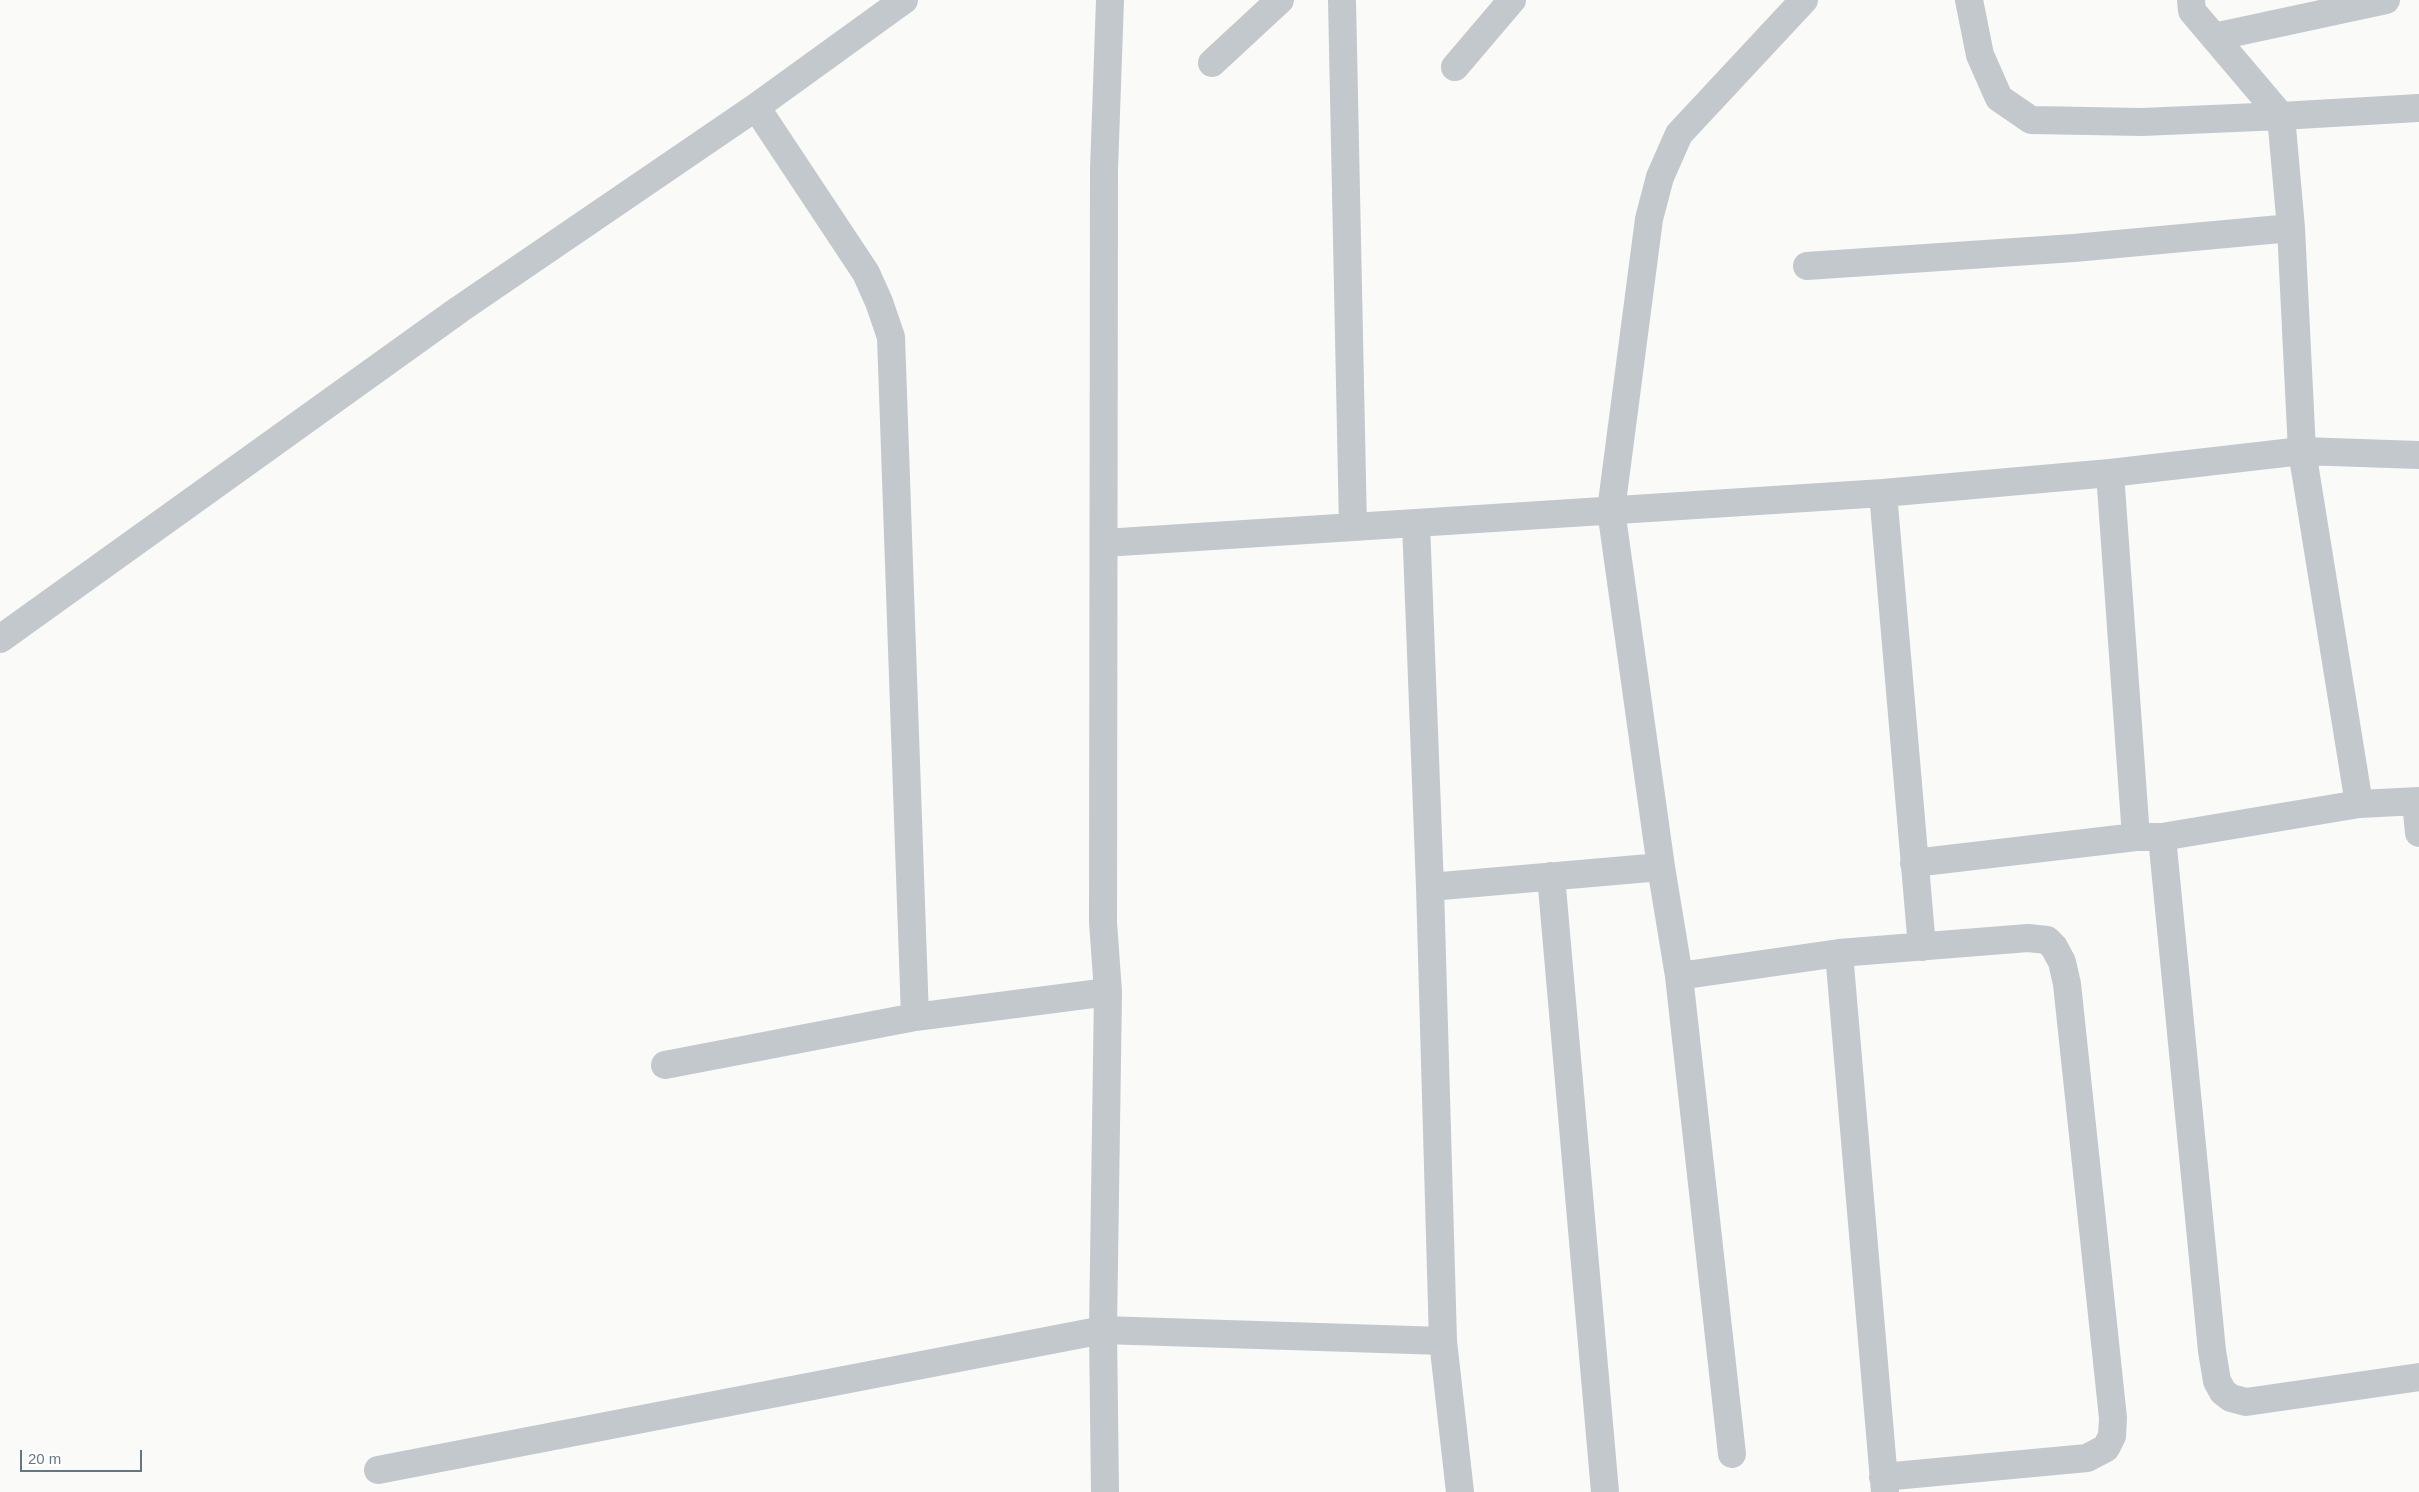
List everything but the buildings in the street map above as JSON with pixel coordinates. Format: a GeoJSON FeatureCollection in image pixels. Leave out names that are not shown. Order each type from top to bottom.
{"type":"FeatureCollection","features":[{"type":"Feature","properties":{"kind":"street"},"geometry":{"type":"LineString","coordinates":[[0,639],[460,309],[756,106],[904,0]]}},
{"type":"Feature","properties":{"kind":"street"},"geometry":{"type":"LineString","coordinates":[[1105,1492],[1103,1330],[1108,992],[1103,922],[1104,170],[1110,0]]}},
{"type":"Feature","properties":{"kind":"street"},"geometry":{"type":"LineString","coordinates":[[1212,63],[1280,0]]}},
{"type":"Feature","properties":{"kind":"street"},"geometry":{"type":"LineString","coordinates":[[1342,0],[1353,527]]}},
{"type":"Feature","properties":{"kind":"street"},"geometry":{"type":"LineString","coordinates":[[1454,68],[1512,0]]}},
{"type":"Feature","properties":{"kind":"street"},"geometry":{"type":"LineString","coordinates":[[1732,1454],[1678,976],[1611,510],[1649,219],[1660,177],[1679,134],[1804,0]]}},
{"type":"Feature","properties":{"kind":"street"},"geometry":{"type":"LineString","coordinates":[[1969,0],[1980,55],[1999,98],[2031,120],[2142,122],[2419,108]]}},
{"type":"Feature","properties":{"kind":"street"},"geometry":{"type":"LineString","coordinates":[[2191,0],[2192,11],[2281,116],[2291,228],[2302,451],[2359,804]]}},
{"type":"Feature","properties":{"kind":"street"},"geometry":{"type":"LineString","coordinates":[[2214,37],[2386,0]]}},
{"type":"Feature","properties":{"kind":"street"},"geometry":{"type":"LineString","coordinates":[[756,106],[850,246],[879,302],[890,337],[915,1017]]}},
{"type":"Feature","properties":{"kind":"street"},"geometry":{"type":"LineString","coordinates":[[1806,266],[2074,248],[2291,228]]}},
{"type":"Feature","properties":{"kind":"street"},"geometry":{"type":"LineString","coordinates":[[1104,544],[1883,493],[2110,473],[2302,451],[2419,455]]}},
{"type":"Feature","properties":{"kind":"street"},"geometry":{"type":"LineString","coordinates":[[2110,473],[2149,837],[2217,1382],[2231,1398],[2246,1402],[2419,1377]]}},
{"type":"Feature","properties":{"kind":"street"},"geometry":{"type":"LineString","coordinates":[[1883,493],[1922,946]]}},
{"type":"Feature","properties":{"kind":"street"},"geometry":{"type":"LineString","coordinates":[[1416,523],[1430,887],[1443,1341],[1460,1492]]}},
{"type":"Feature","properties":{"kind":"street"},"geometry":{"type":"LineString","coordinates":[[1914,863],[2149,837],[2359,804],[2418,802],[2419,833]]}},
{"type":"Feature","properties":{"kind":"street"},"geometry":{"type":"LineString","coordinates":[[1430,887],[1661,867]]}},
{"type":"Feature","properties":{"kind":"street"},"geometry":{"type":"LineString","coordinates":[[1551,876],[1605,1492]]}},
{"type":"Feature","properties":{"kind":"street"},"geometry":{"type":"LineString","coordinates":[[1678,976],[1839,953],[1922,946],[2037,939],[2047,940],[2054,947],[2062,962],[2067,984],[2113,1418],[2112,1436],[2106,1448],[2087,1458],[1884,1485],[1839,953]]}},
{"type":"Feature","properties":{"kind":"street"},"geometry":{"type":"LineString","coordinates":[[665,1065],[915,1017],[1108,992]]}},
{"type":"Feature","properties":{"kind":"street"},"geometry":{"type":"LineString","coordinates":[[378,1470],[1103,1330],[1443,1341]]}}]}
